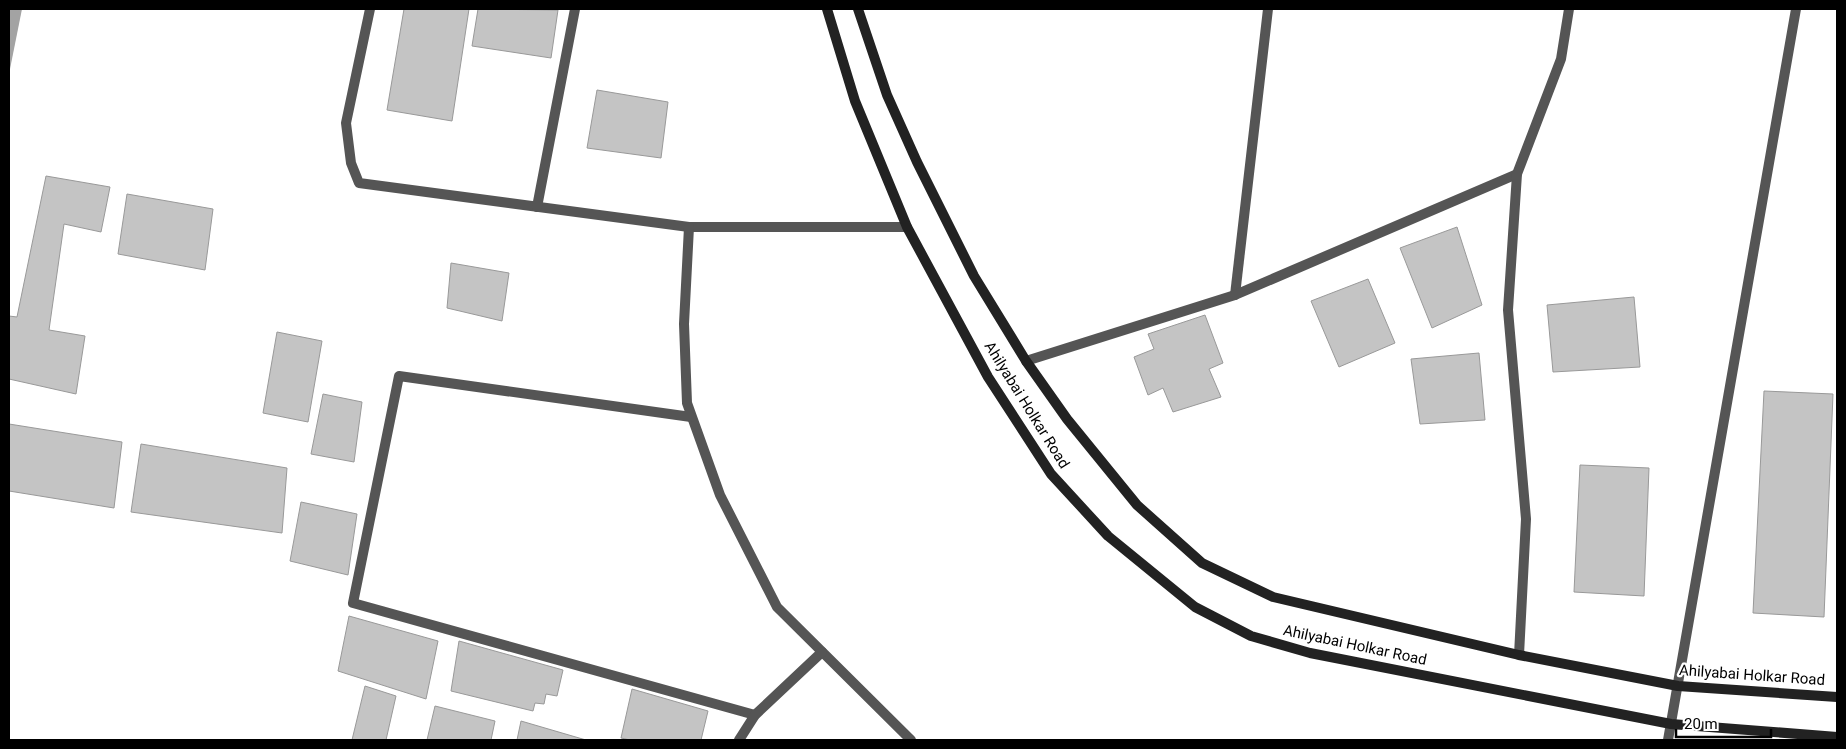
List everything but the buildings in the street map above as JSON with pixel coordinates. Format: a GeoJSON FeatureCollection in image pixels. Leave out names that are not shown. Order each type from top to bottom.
{"type":"FeatureCollection","features":[{"type":"Feature","properties":{"kind":"main road","name":"Ahilyabai Holkar Road"},"geometry":{"type":"LineString","coordinates":[[827,9],[855,101],[907,227],[988,376],[1051,474],[1108,536],[1195,607],[1251,636],[1310,653],[1671,724],[1837,737]]}},
{"type":"Feature","properties":{"kind":"main road","name":"Ahilyabai Holkar Road"},"geometry":{"type":"LineString","coordinates":[[858,9],[887,94],[917,162],[974,276],[1026,361],[1067,420],[1136,505],[1202,563],[1273,597],[1519,655],[1678,686],[1837,697]]}},
{"type":"Feature","properties":{"kind":"street"},"geometry":{"type":"LineString","coordinates":[[370,9],[346,123],[351,163],[359,182],[689,227],[907,227]]}},
{"type":"Feature","properties":{"kind":"street"},"geometry":{"type":"LineString","coordinates":[[537,207],[575,9]]}},
{"type":"Feature","properties":{"kind":"street"},"geometry":{"type":"LineString","coordinates":[[1235,295],[1268,9]]}},
{"type":"Feature","properties":{"kind":"street"},"geometry":{"type":"LineString","coordinates":[[1519,655],[1526,518],[1508,310],[1517,174],[1561,59],[1569,9]]}},
{"type":"Feature","properties":{"kind":"street"},"geometry":{"type":"LineString","coordinates":[[1668,740],[1796,9]]}},
{"type":"Feature","properties":{"kind":"street"},"geometry":{"type":"LineString","coordinates":[[1026,361],[1235,295],[1517,174]]}},
{"type":"Feature","properties":{"kind":"street"},"geometry":{"type":"LineString","coordinates":[[689,227],[684,324],[687,403],[720,495],[777,607],[911,740]]}},
{"type":"Feature","properties":{"kind":"street"},"geometry":{"type":"LineString","coordinates":[[691,417],[399,376],[353,603],[755,715]]}},
{"type":"Feature","properties":{"kind":"street"},"geometry":{"type":"LineString","coordinates":[[739,740],[755,715],[822,652]]}},
{"type":"Feature","properties":{"kind":"shaded area"},"geometry":{"type":"Polygon","coordinates":[[[9,9],[22,9],[9,74],[9,9]]]}}]}
